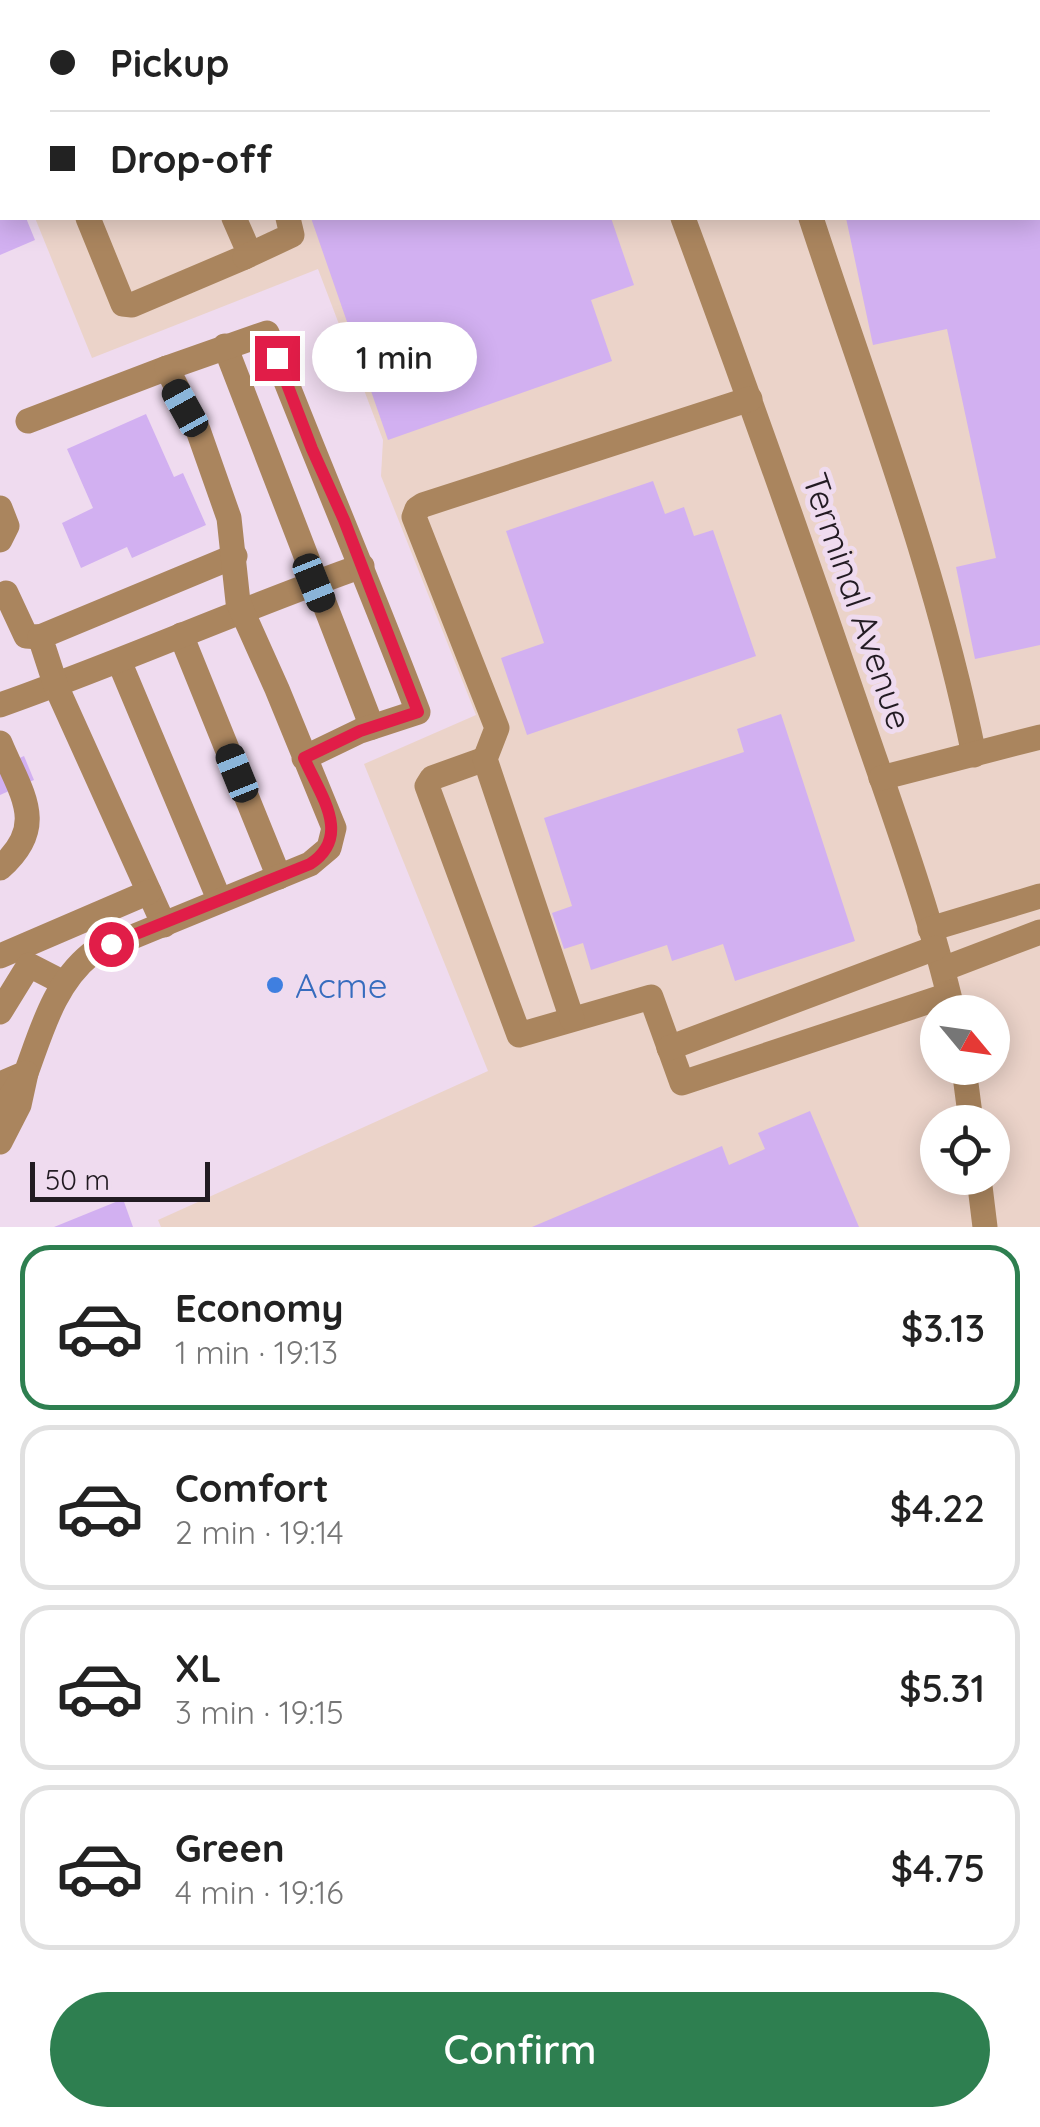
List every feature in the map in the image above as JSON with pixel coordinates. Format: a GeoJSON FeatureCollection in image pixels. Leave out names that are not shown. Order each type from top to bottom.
{"type":"FeatureCollection","features":[{"type":"Feature","properties":{"kind":"street"},"geometry":{"type":"LineString","coordinates":[[89,220],[123,304],[132,306],[289,239],[291,224]]}},
{"type":"Feature","properties":{"kind":"street"},"geometry":{"type":"LineString","coordinates":[[235,220],[248,250],[245,258]]}},
{"type":"Feature","properties":{"kind":"street","name":"Terminal Avenue"},"geometry":{"type":"LineString","coordinates":[[685,220],[881,778],[948,995]]}},
{"type":"Feature","properties":{"kind":"street"},"geometry":{"type":"LineString","coordinates":[[812,220],[931,580],[960,684],[974,755]]}},
{"type":"Feature","properties":{"kind":"street"},"geometry":{"type":"LineString","coordinates":[[28,421],[267,333],[418,712],[372,727],[304,758]]}},
{"type":"Feature","properties":{"kind":"street"},"geometry":{"type":"LineString","coordinates":[[225,346],[372,727]]}},
{"type":"Feature","properties":{"kind":"street"},"geometry":{"type":"LineString","coordinates":[[0,1113],[26,1073],[64,984],[91,954],[322,857],[329,848],[334,828],[241,609],[232,527],[212,467],[167,368]]}},
{"type":"Feature","properties":{"kind":"street"},"geometry":{"type":"LineString","coordinates":[[572,1019],[485,759],[497,728],[414,518],[417,509],[750,399]]}},
{"type":"Feature","properties":{"kind":"street"},"geometry":{"type":"LineString","coordinates":[[0,508],[7,526],[0,540]]}},
{"type":"Feature","properties":{"kind":"street"},"geometry":{"type":"LineString","coordinates":[[6,593],[26,636],[40,637],[235,556]]}},
{"type":"Feature","properties":{"kind":"street"},"geometry":{"type":"LineString","coordinates":[[0,705],[120,661],[241,609],[362,566]]}},
{"type":"Feature","properties":{"kind":"street"},"geometry":{"type":"LineString","coordinates":[[181,635],[279,877]]}},
{"type":"Feature","properties":{"kind":"street"},"geometry":{"type":"LineString","coordinates":[[40,637],[56,686],[164,924]]}},
{"type":"Feature","properties":{"kind":"street"},"geometry":{"type":"LineString","coordinates":[[120,661],[220,899]]}},
{"type":"Feature","properties":{"kind":"street"},"geometry":{"type":"LineString","coordinates":[[881,778],[1040,737]]}},
{"type":"Feature","properties":{"kind":"street"},"geometry":{"type":"LineString","coordinates":[[0,743],[29,814],[22,847],[0,868]]}},
{"type":"Feature","properties":{"kind":"street"},"geometry":{"type":"LineString","coordinates":[[485,759],[432,778],[427,786],[516,1033],[522,1036],[651,997],[682,1082],[920,1013]]}},
{"type":"Feature","properties":{"kind":"street"},"geometry":{"type":"LineString","coordinates":[[0,1012],[20,953],[148,892]]}},
{"type":"Feature","properties":{"kind":"street"},"geometry":{"type":"LineString","coordinates":[[670,1048],[936,949],[1040,896]]}},
{"type":"Feature","properties":{"kind":"street"},"geometry":{"type":"LineString","coordinates":[[936,949],[1040,932]]}},
{"type":"Feature","properties":{"kind":"street"},"geometry":{"type":"LineString","coordinates":[[20,953],[64,984]]}},
{"type":"Feature","properties":{"kind":"street"},"geometry":{"type":"LineString","coordinates":[[0,1084],[26,1073]]}},
{"type":"Feature","properties":{"kind":"street"},"geometry":{"type":"LineString","coordinates":[[0,1142],[19,1105],[26,1073]]}},
{"type":"Feature","properties":{"kind":"street"},"geometry":{"type":"LineString","coordinates":[[981,1195],[985,1227]]}},
{"type":"Feature","properties":{"kind":"shaded area"},"geometry":{"type":"Polygon","coordinates":[[[36,220],[1040,220],[1040,1227],[161,1227],[158,1220],[488,1071],[364,764],[476,715],[381,476],[383,440],[318,269],[92,358],[36,220]]]}},
{"type":"Feature","properties":{"kind":"building"},"geometry":{"type":"Polygon","coordinates":[[[0,220],[27,220],[35,240],[0,255],[0,220]]]}},
{"type":"Feature","properties":{"kind":"building"},"geometry":{"type":"Polygon","coordinates":[[[312,220],[612,220],[634,285],[591,300],[612,361],[388,440],[312,220]]]}},
{"type":"Feature","properties":{"kind":"building"},"geometry":{"type":"Polygon","coordinates":[[[846,220],[1040,220],[1040,645],[975,659],[956,567],[996,558],[947,329],[873,345],[846,220]]]}},
{"type":"Feature","properties":{"kind":"building"},"geometry":{"type":"Polygon","coordinates":[[[146,414],[174,477],[183,473],[206,525],[132,558],[127,547],[81,568],[62,523],[93,508],[67,449],[146,414]]]}},
{"type":"Feature","properties":{"kind":"building"},"geometry":{"type":"Polygon","coordinates":[[[653,481],[665,514],[684,507],[694,536],[713,530],[756,656],[527,735],[501,658],[544,643],[506,531],[653,481]]]}},
{"type":"Feature","properties":{"kind":"building"},"geometry":{"type":"Polygon","coordinates":[[[781,714],[855,941],[735,981],[723,944],[672,961],[667,945],[591,970],[583,943],[564,949],[552,913],[572,906],[544,818],[744,752],[737,729],[781,714]]]}},
{"type":"Feature","properties":{"kind":"building"},"geometry":{"type":"Polygon","coordinates":[[[24,756],[34,780],[0,795],[0,767],[24,756]]]}},
{"type":"Feature","properties":{"kind":"building"},"geometry":{"type":"Polygon","coordinates":[[[810,1111],[859,1227],[532,1227],[722,1146],[729,1165],[765,1149],[758,1133],[810,1111]]]}},
{"type":"Feature","properties":{"kind":"building"},"geometry":{"type":"Polygon","coordinates":[[[123,1199],[133,1227],[54,1227],[123,1199]]]}},
{"type":"Feature","properties":{"kind":"place","name":"Acme"},"geometry":{"type":"Point","coordinates":[275,985]}},
{"type":"Feature","properties":{"kind":"route"},"geometry":{"type":"LineString","coordinates":[[111,944],[322,857],[329,848],[334,828],[304,758],[360,731],[418,712],[277,358]]}}]}
